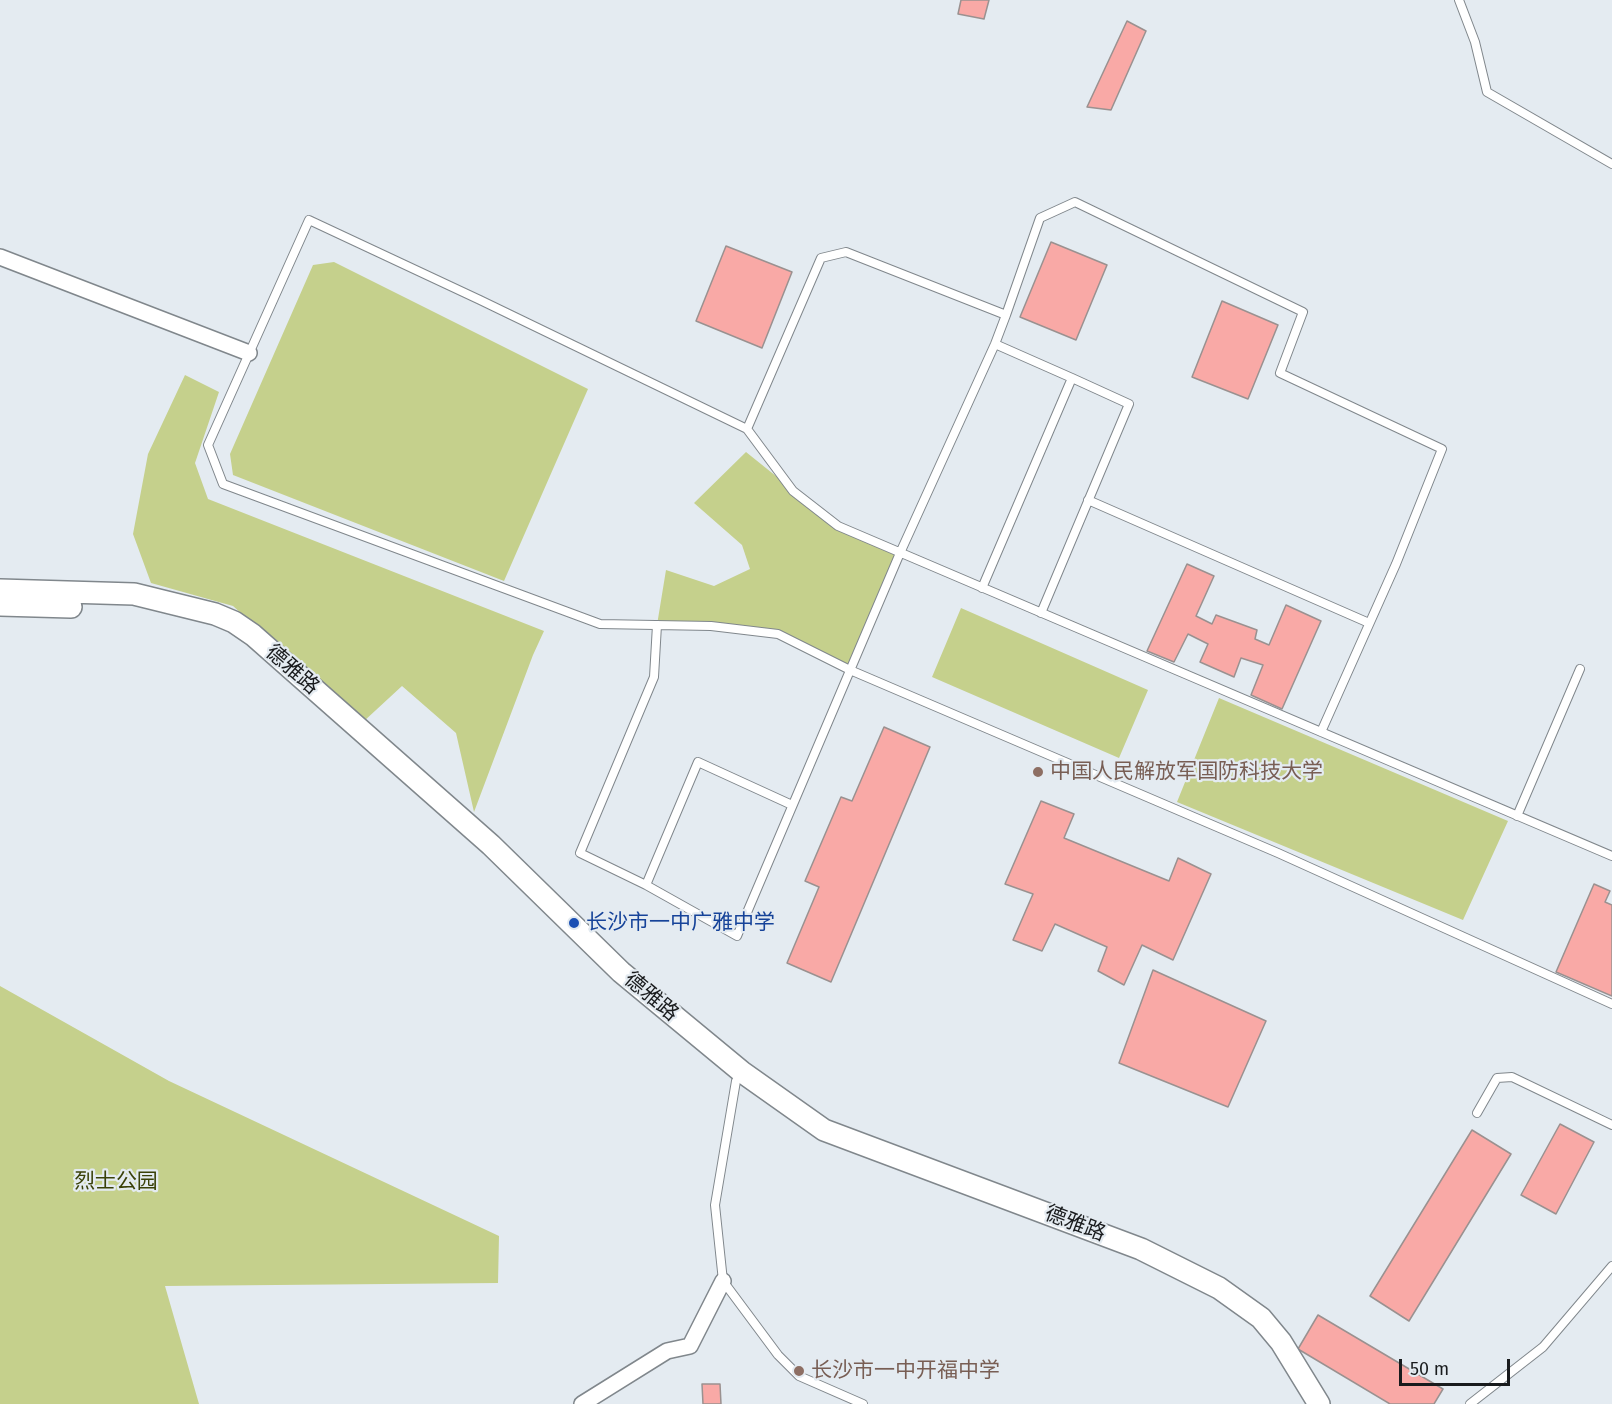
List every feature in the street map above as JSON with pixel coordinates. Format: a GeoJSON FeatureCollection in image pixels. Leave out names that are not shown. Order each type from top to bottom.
{"type":"FeatureCollection","features":[{"type":"Feature","properties":{"kind":"street"},"geometry":{"type":"LineString","coordinates":[[0,257],[249,353]]}},
{"type":"Feature","properties":{"kind":"street","name":"德雅路"},"geometry":{"type":"LineString","coordinates":[[0,590],[134,594],[215,614],[234,622],[253,634],[491,845],[621,972],[739,1076],[824,1130],[1141,1249],[1219,1288],[1261,1318],[1281,1342],[1319,1404]]}},
{"type":"Feature","properties":{"kind":"street","name":"德雅路"},"geometry":{"type":"LineString","coordinates":[[0,605],[133,608],[213,627],[244,642],[483,854],[616,980],[818,1137],[870,1159],[1139,1257],[1219,1295],[1255,1324],[1270,1343],[1308,1404]]}},
{"type":"Feature","properties":{"kind":"street"},"geometry":{"type":"LineString","coordinates":[[582,1404],[667,1351],[690,1346],[723,1281]]}},
{"type":"Feature","properties":{"kind":"lane"},"geometry":{"type":"LineString","coordinates":[[1460,0],[1475,42],[1487,92],[1612,164]]}},
{"type":"Feature","properties":{"kind":"lane"},"geometry":{"type":"LineString","coordinates":[[657,625],[654,677],[580,853],[646,885],[737,936],[900,553],[995,344],[1040,218],[1075,202],[1303,312],[1280,373],[1442,449],[1396,564],[1321,732]]}},
{"type":"Feature","properties":{"kind":"lane"},"geometry":{"type":"LineString","coordinates":[[1612,856],[838,526],[793,490],[747,429],[309,220],[208,445],[223,484],[600,624],[711,626],[778,634],[850,670],[1268,849],[1612,1004]]}},
{"type":"Feature","properties":{"kind":"lane"},"geometry":{"type":"LineString","coordinates":[[747,429],[821,258],[846,252],[1006,315]]}},
{"type":"Feature","properties":{"kind":"lane"},"geometry":{"type":"LineString","coordinates":[[995,344],[1129,404],[1041,614]]}},
{"type":"Feature","properties":{"kind":"lane"},"geometry":{"type":"LineString","coordinates":[[982,588],[1072,378]]}},
{"type":"Feature","properties":{"kind":"lane"},"geometry":{"type":"LineString","coordinates":[[1088,500],[1369,623]]}},
{"type":"Feature","properties":{"kind":"lane"},"geometry":{"type":"LineString","coordinates":[[1517,816],[1580,669]]}},
{"type":"Feature","properties":{"kind":"lane"},"geometry":{"type":"LineString","coordinates":[[646,885],[698,762],[792,805]]}},
{"type":"Feature","properties":{"kind":"lane"},"geometry":{"type":"LineString","coordinates":[[739,1076],[716,1205],[723,1281],[778,1355],[799,1377],[863,1404]]}},
{"type":"Feature","properties":{"kind":"lane"},"geometry":{"type":"LineString","coordinates":[[1477,1113],[1497,1078],[1512,1077],[1612,1125]]}},
{"type":"Feature","properties":{"kind":"lane"},"geometry":{"type":"LineString","coordinates":[[1470,1404],[1543,1347],[1612,1266]]}},
{"type":"Feature","properties":{"kind":"green space"},"geometry":{"type":"Polygon","coordinates":[[[334,262],[588,389],[504,581],[233,475],[230,454],[313,265],[334,262]]]}},
{"type":"Feature","properties":{"kind":"green space"},"geometry":{"type":"Polygon","coordinates":[[[185,375],[219,392],[195,463],[208,499],[544,631],[474,812],[456,733],[402,686],[363,722],[233,606],[151,583],[133,534],[148,454],[185,375]]]}},
{"type":"Feature","properties":{"kind":"green space"},"geometry":{"type":"Polygon","coordinates":[[[746,452],[838,526],[900,553],[850,670],[778,634],[657,625],[666,570],[714,586],[750,569],[742,545],[694,503],[746,452]]]}},
{"type":"Feature","properties":{"kind":"green space"},"geometry":{"type":"Polygon","coordinates":[[[961,608],[1148,690],[1119,758],[932,677],[961,608]]]}},
{"type":"Feature","properties":{"kind":"green space"},"geometry":{"type":"Polygon","coordinates":[[[1219,698],[1508,821],[1463,920],[1177,802],[1219,698]]]}},
{"type":"Feature","properties":{"kind":"green space","name":"烈士公园"},"geometry":{"type":"Polygon","coordinates":[[[0,986],[169,1081],[499,1236],[498,1283],[165,1286],[199,1404],[0,1404],[0,986]]]}},
{"type":"Feature","properties":{"kind":"building"},"geometry":{"type":"Polygon","coordinates":[[[961,0],[989,0],[984,19],[958,14],[961,0]]]}},
{"type":"Feature","properties":{"kind":"building"},"geometry":{"type":"Polygon","coordinates":[[[1127,21],[1146,31],[1111,110],[1087,107],[1127,21]]]}},
{"type":"Feature","properties":{"kind":"building"},"geometry":{"type":"Polygon","coordinates":[[[1051,242],[1107,265],[1076,340],[1020,317],[1051,242]]]}},
{"type":"Feature","properties":{"kind":"building"},"geometry":{"type":"Polygon","coordinates":[[[726,246],[792,272],[762,348],[696,321],[726,246]]]}},
{"type":"Feature","properties":{"kind":"building"},"geometry":{"type":"Polygon","coordinates":[[[1222,301],[1278,325],[1248,399],[1192,377],[1222,301]]]}},
{"type":"Feature","properties":{"kind":"building"},"geometry":{"type":"Polygon","coordinates":[[[1187,564],[1214,576],[1196,616],[1212,624],[1216,615],[1257,630],[1255,639],[1269,645],[1286,605],[1321,621],[1282,709],[1251,695],[1263,665],[1241,658],[1234,677],[1200,662],[1208,644],[1188,634],[1174,662],[1147,651],[1187,564]]]}},
{"type":"Feature","properties":{"kind":"building"},"geometry":{"type":"Polygon","coordinates":[[[884,727],[930,747],[831,982],[787,963],[819,887],[805,881],[841,797],[852,801],[884,727]]]}},
{"type":"Feature","properties":{"kind":"building"},"geometry":{"type":"Polygon","coordinates":[[[1041,801],[1074,814],[1064,838],[1169,881],[1178,858],[1211,874],[1173,960],[1142,945],[1124,985],[1098,971],[1107,947],[1055,924],[1042,951],[1013,940],[1033,894],[1005,884],[1041,801]]]}},
{"type":"Feature","properties":{"kind":"building"},"geometry":{"type":"Polygon","coordinates":[[[1594,884],[1610,891],[1605,902],[1612,905],[1612,996],[1556,972],[1594,884]]]}},
{"type":"Feature","properties":{"kind":"building"},"geometry":{"type":"Polygon","coordinates":[[[1153,970],[1266,1021],[1228,1107],[1119,1063],[1153,970]]]}},
{"type":"Feature","properties":{"kind":"building"},"geometry":{"type":"Polygon","coordinates":[[[1560,1124],[1594,1142],[1556,1214],[1521,1195],[1560,1124]]]}},
{"type":"Feature","properties":{"kind":"building"},"geometry":{"type":"Polygon","coordinates":[[[1472,1130],[1511,1154],[1409,1321],[1370,1296],[1472,1130]]]}},
{"type":"Feature","properties":{"kind":"building"},"geometry":{"type":"Polygon","coordinates":[[[1318,1315],[1443,1389],[1434,1404],[1390,1404],[1298,1349],[1318,1315]]]}},
{"type":"Feature","properties":{"kind":"building"},"geometry":{"type":"Polygon","coordinates":[[[702,1384],[720,1384],[721,1404],[703,1404],[702,1384]]]}},
{"type":"Feature","properties":{"kind":"place","name":"中国人民解放军国防科技大学"},"geometry":{"type":"Point","coordinates":[1038,772]}},
{"type":"Feature","properties":{"kind":"place","name":"长沙市一中广雅中学"},"geometry":{"type":"Point","coordinates":[574,923]}},
{"type":"Feature","properties":{"kind":"place","name":"长沙市一中开福中学"},"geometry":{"type":"Point","coordinates":[799,1371]}}]}
